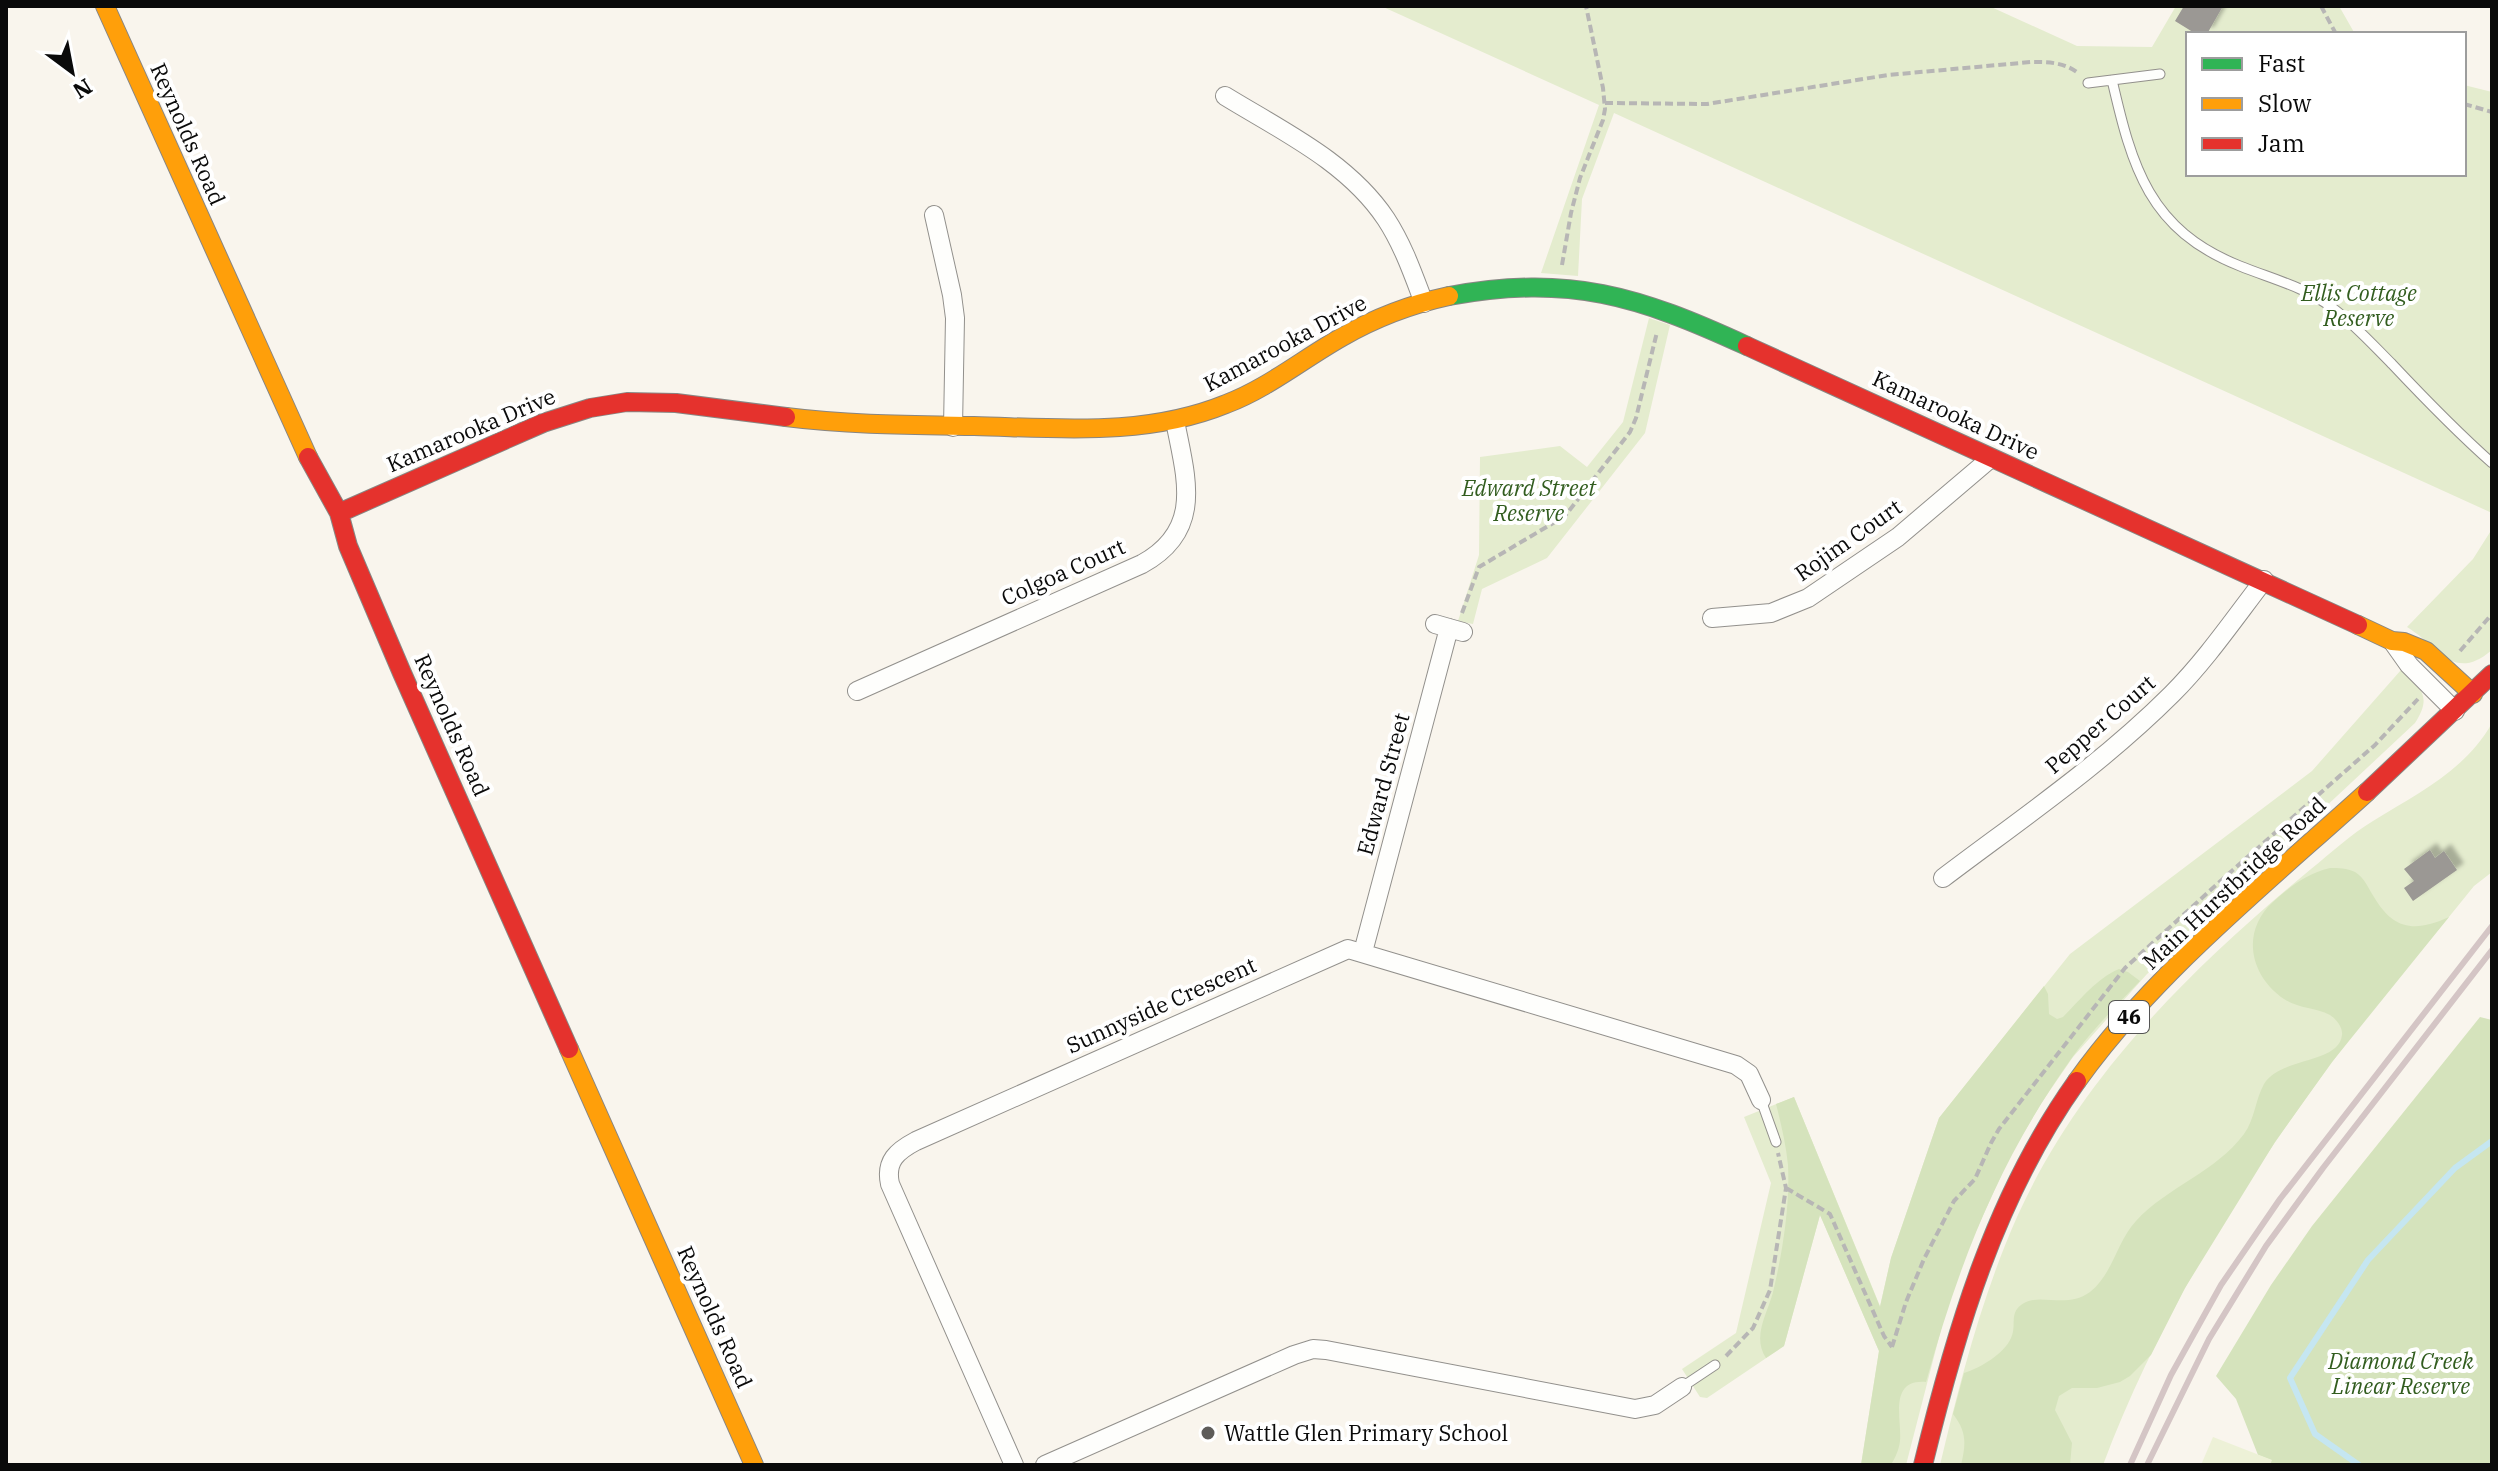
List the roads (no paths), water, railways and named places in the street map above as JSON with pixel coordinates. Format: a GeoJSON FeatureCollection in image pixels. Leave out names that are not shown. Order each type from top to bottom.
{"type":"FeatureCollection","features":[{"type":"Feature","properties":{"kind":"street","name":"Reynolds Road"},"geometry":{"type":"LineString","coordinates":[[105,6],[315,473],[339,513],[348,546],[402,673],[754,1465]]}},
{"type":"Feature","properties":{"kind":"street"},"geometry":{"type":"LineString","coordinates":[[1225,96],[1311,149],[1364,191],[1393,230],[1424,303]]}},
{"type":"Feature","properties":{"kind":"street"},"geometry":{"type":"LineString","coordinates":[[934,215],[955,318],[953,427]]}},
{"type":"Feature","properties":{"kind":"street","name":"Kamarooka Drive"},"geometry":{"type":"LineString","coordinates":[[339,513],[543,423],[609,405],[676,403],[811,422],[953,427],[1113,429],[1175,421],[1242,398],[1346,335],[1381,318],[1424,303],[1488,289],[1558,287],[1625,297],[1675,313],[2392,641],[2405,641],[2422,648],[2473,694]]}},
{"type":"Feature","properties":{"kind":"street","name":"Colgoa Court"},"geometry":{"type":"LineString","coordinates":[[857,691],[1142,564],[1161,552],[1175,537],[1183,521],[1186,503],[1186,484],[1175,421]]}},
{"type":"Feature","properties":{"kind":"street","name":"Rojim Court"},"geometry":{"type":"LineString","coordinates":[[1712,618],[1771,613],[1808,598],[1898,537],[1991,458]]}},
{"type":"Feature","properties":{"kind":"street","name":"Pepper Court"},"geometry":{"type":"LineString","coordinates":[[1943,878],[2100,759],[2161,705],[2193,671],[2264,580]]}},
{"type":"Feature","properties":{"kind":"street","name":"Edward Street"},"geometry":{"type":"LineString","coordinates":[[1363,952],[1451,629]]}},
{"type":"Feature","properties":{"kind":"street","name":"Kamarooka Drive"},"geometry":{"type":"LineString","coordinates":[[2392,641],[2409,665],[2455,711]]}},
{"type":"Feature","properties":{"kind":"street","name":"Main Hurstbridge Road"},"geometry":{"type":"LineString","coordinates":[[1923,1465],[1951,1352],[1979,1269],[2017,1179],[2063,1100],[2106,1043],[2181,963],[2492,674]]}},
{"type":"Feature","properties":{"kind":"street","name":"Sunnyside Crescent"},"geometry":{"type":"LineString","coordinates":[[1014,1465],[893,1193],[888,1175],[894,1156],[916,1141],[1344,950],[1363,952],[1730,1063],[1749,1074],[1761,1100]]}},
{"type":"Feature","properties":{"kind":"street"},"geometry":{"type":"LineString","coordinates":[[1045,1465],[1313,1349],[1635,1409],[1655,1405],[1682,1387]]}},
{"type":"Feature","properties":{"kind":"lane"},"geometry":{"type":"LineString","coordinates":[[2088,83],[2160,74]]}},
{"type":"Feature","properties":{"kind":"lane"},"geometry":{"type":"LineString","coordinates":[[2112,80],[2126,143],[2149,193],[2168,218],[2187,237],[2210,253],[2279,279],[2333,308],[2492,463]]}},
{"type":"Feature","properties":{"kind":"lane"},"geometry":{"type":"LineString","coordinates":[[1761,1100],[1776,1142]]}},
{"type":"Feature","properties":{"kind":"lane"},"geometry":{"type":"LineString","coordinates":[[1682,1387],[1715,1365]]}},
{"type":"Feature","properties":{"kind":"waterway"},"geometry":{"type":"LineString","coordinates":[[2359,1465],[2315,1434],[2290,1378],[2368,1260],[2455,1168],[2492,1141]]}},
{"type":"Feature","properties":{"kind":"railway"},"geometry":{"type":"LineString","coordinates":[[2130,1465],[2171,1375],[2221,1285],[2280,1199],[2492,926]]}},
{"type":"Feature","properties":{"kind":"railway"},"geometry":{"type":"LineString","coordinates":[[2147,1465],[2209,1339],[2266,1246],[2492,950]]}},
{"type":"Feature","properties":{"kind":"place","name":"Wattle Glen Primary School"},"geometry":{"type":"Point","coordinates":[1208,1433]}},
{"type":"Feature","properties":{"kind":"park label","name":"Ellis Cottage Reserve"},"geometry":{"type":"Point","coordinates":[2359,306]}},
{"type":"Feature","properties":{"kind":"park label","name":"Edward Street Reserve"},"geometry":{"type":"Point","coordinates":[1529,500]}},
{"type":"Feature","properties":{"kind":"park label","name":"Diamond Creek Linear Reserve"},"geometry":{"type":"Point","coordinates":[2401,1374]}}]}
